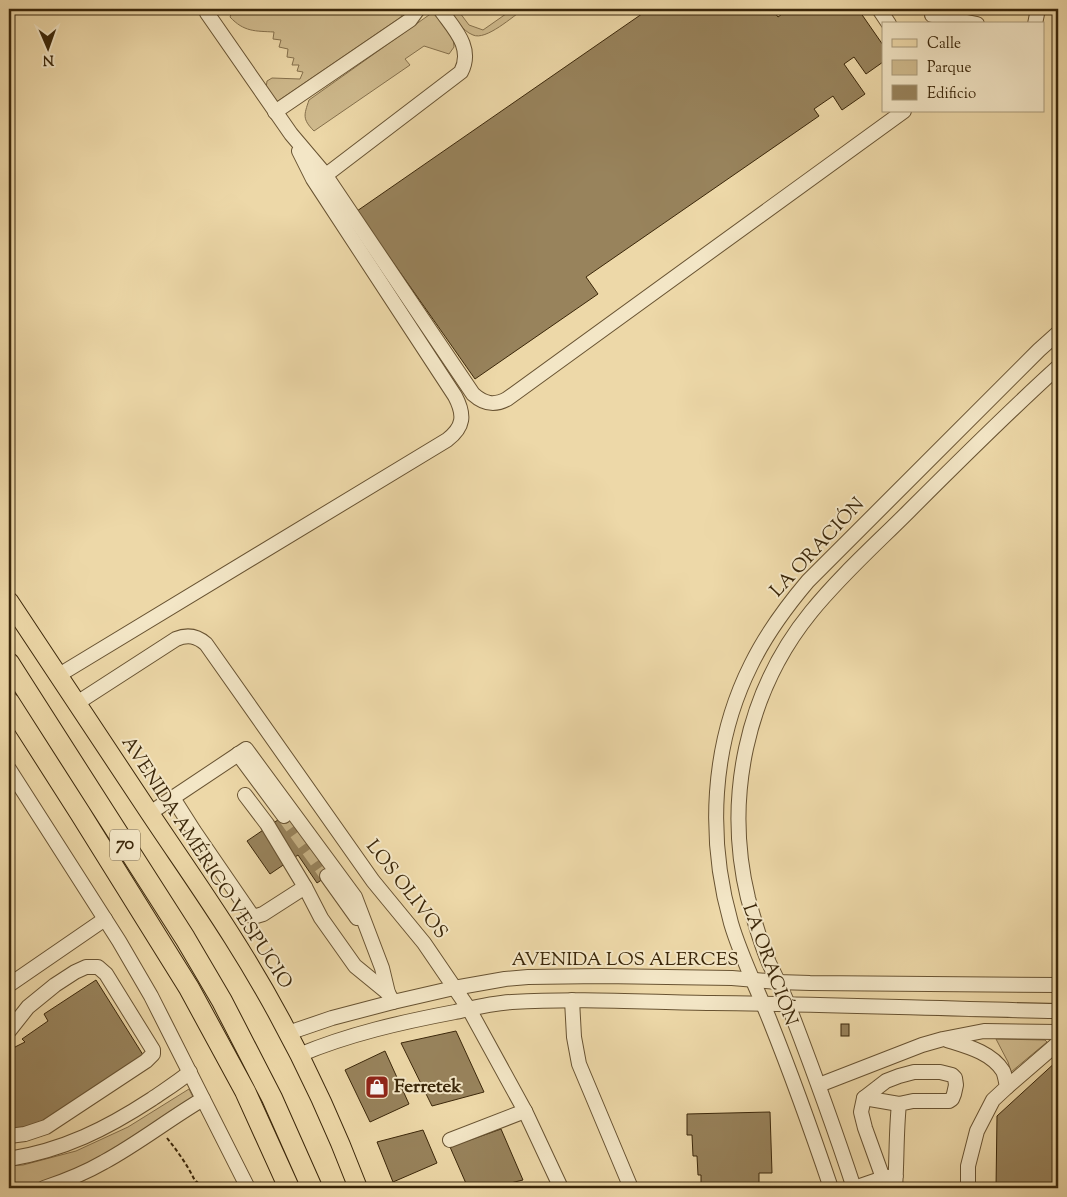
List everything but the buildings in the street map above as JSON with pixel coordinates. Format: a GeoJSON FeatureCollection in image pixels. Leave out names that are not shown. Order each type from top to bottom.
{"type":"FeatureCollection","features":[{"type":"Feature","properties":{"kind":"highway","name":"70"},"geometry":{"type":"LineString","coordinates":[[9,663],[185,938],[222,1001],[272,1098],[312,1188]]}},
{"type":"Feature","properties":{"kind":"highway","name":"70"},"geometry":{"type":"LineString","coordinates":[[9,702],[166,950],[211,1026],[245,1091],[288,1188]]}},
{"type":"Feature","properties":{"kind":"highway"},"geometry":{"type":"LineString","coordinates":[[245,1091],[274,1188]]}},
{"type":"Feature","properties":{"kind":"main road","name":"AVENIDA AMÉRICO VESPUCIO"},"geometry":{"type":"LineString","coordinates":[[9,601],[205,893],[234,940],[288,1033],[334,1130],[358,1188]]}},
{"type":"Feature","properties":{"kind":"street"},"geometry":{"type":"LineString","coordinates":[[206,9],[275,112],[326,175],[473,394],[485,402],[496,403],[507,399],[903,112]]}},
{"type":"Feature","properties":{"kind":"street"},"geometry":{"type":"LineString","coordinates":[[275,112],[410,20],[418,9]]}},
{"type":"Feature","properties":{"kind":"street"},"geometry":{"type":"LineString","coordinates":[[326,175],[461,72],[466,63],[466,52],[462,40],[440,9]]}},
{"type":"Feature","properties":{"kind":"street"},"geometry":{"type":"LineString","coordinates":[[879,9],[888,22]]}},
{"type":"Feature","properties":{"kind":"street"},"geometry":{"type":"LineString","coordinates":[[1035,22],[1038,9]]}},
{"type":"Feature","properties":{"kind":"street"},"geometry":{"type":"LineString","coordinates":[[932,16],[966,22]]}},
{"type":"Feature","properties":{"kind":"street"},"geometry":{"type":"LineString","coordinates":[[59,675],[447,440],[458,430],[462,418],[455,396],[313,179],[291,134]]}},
{"type":"Feature","properties":{"kind":"street","name":"LA ORACIÓN"},"geometry":{"type":"LineString","coordinates":[[831,1188],[792,1077],[744,961],[733,929],[721,873],[717,835],[718,781],[725,736],[731,713],[751,664],[791,601],[808,581],[1058,333]]}},
{"type":"Feature","properties":{"kind":"street","name":"LA ORACIÓN"},"geometry":{"type":"LineString","coordinates":[[854,1188],[819,1085],[788,1004],[769,962],[748,895],[739,835],[744,754],[760,700],[768,683],[798,629],[824,596],[1008,412],[1058,367]]}},
{"type":"Feature","properties":{"kind":"street"},"geometry":{"type":"LineString","coordinates":[[808,581],[824,596]]}},
{"type":"Feature","properties":{"kind":"street","name":"LOS OLIVOS"},"geometry":{"type":"LineString","coordinates":[[77,702],[176,639],[192,636],[206,644],[373,880],[424,943],[469,1009],[525,1111],[560,1188]]}},
{"type":"Feature","properties":{"kind":"street"},"geometry":{"type":"LineString","coordinates":[[150,813],[246,749],[355,897],[382,968],[390,997]]}},
{"type":"Feature","properties":{"kind":"street"},"geometry":{"type":"LineString","coordinates":[[238,754],[284,816]]}},
{"type":"Feature","properties":{"kind":"street"},"geometry":{"type":"LineString","coordinates":[[9,770],[152,996],[248,1188]]}},
{"type":"Feature","properties":{"kind":"street"},"geometry":{"type":"LineString","coordinates":[[245,795],[267,824],[305,887],[321,918],[355,966],[390,997]]}},
{"type":"Feature","properties":{"kind":"street"},"geometry":{"type":"LineString","coordinates":[[173,798],[254,917],[263,914],[305,887]]}},
{"type":"Feature","properties":{"kind":"street"},"geometry":{"type":"LineString","coordinates":[[327,876],[371,937]]}},
{"type":"Feature","properties":{"kind":"street"},"geometry":{"type":"LineString","coordinates":[[9,985],[105,919]]}},
{"type":"Feature","properties":{"kind":"street"},"geometry":{"type":"LineString","coordinates":[[9,1031],[28,1006],[55,985],[86,967],[98,967],[106,974],[153,1050],[153,1054],[146,1061],[46,1127],[25,1134],[9,1136]]}},
{"type":"Feature","properties":{"kind":"street","name":"AVENIDA LOS ALERCES"},"geometry":{"type":"LineString","coordinates":[[288,1033],[390,997],[528,977],[732,978],[778,982],[1058,985]]}},
{"type":"Feature","properties":{"kind":"street"},"geometry":{"type":"LineString","coordinates":[[572,1000],[574,1037],[579,1064],[631,1188]]}},
{"type":"Feature","properties":{"kind":"street"},"geometry":{"type":"LineString","coordinates":[[299,1055],[331,1042],[383,1027],[510,1002],[572,1000],[1058,1010]]}},
{"type":"Feature","properties":{"kind":"street"},"geometry":{"type":"LineString","coordinates":[[819,1085],[922,1045],[943,1039],[984,1031],[1058,1032]]}},
{"type":"Feature","properties":{"kind":"street"},"geometry":{"type":"LineString","coordinates":[[943,1039],[973,1048],[995,1061],[1004,1072],[1007,1087]]}},
{"type":"Feature","properties":{"kind":"street"},"geometry":{"type":"LineString","coordinates":[[968,1188],[968,1166],[977,1131],[993,1100],[1058,1043]]}},
{"type":"Feature","properties":{"kind":"street"},"geometry":{"type":"LineString","coordinates":[[9,1159],[74,1142],[102,1129],[140,1107],[190,1072]]}},
{"type":"Feature","properties":{"kind":"street"},"geometry":{"type":"LineString","coordinates":[[864,1098],[899,1104],[913,1101],[949,1101],[954,1094],[955,1078],[952,1075],[940,1072],[914,1072],[886,1081],[864,1098],[861,1112],[866,1128],[891,1181]]}},
{"type":"Feature","properties":{"kind":"street"},"geometry":{"type":"LineString","coordinates":[[44,1188],[77,1176],[106,1161],[203,1099]]}},
{"type":"Feature","properties":{"kind":"street"},"geometry":{"type":"LineString","coordinates":[[891,1181],[899,1104]]}},
{"type":"Feature","properties":{"kind":"street"},"geometry":{"type":"LineString","coordinates":[[450,1140],[525,1111]]}},
{"type":"Feature","properties":{"kind":"street"},"geometry":{"type":"LineString","coordinates":[[854,1188],[891,1181]]}},
{"type":"Feature","properties":{"kind":"path"},"geometry":{"type":"LineString","coordinates":[[158,1128],[178,1152],[198,1188]]}},
{"type":"Feature","properties":{"kind":"path"},"geometry":{"type":"LineString","coordinates":[[195,1180],[203,1188]]}},
{"type":"Feature","properties":{"kind":"green space"},"geometry":{"type":"Polygon","coordinates":[[[233,9],[406,9],[401,17],[275,103],[266,88],[267,81],[272,78],[300,79],[303,72],[297,71],[299,65],[292,65],[294,58],[287,57],[288,49],[279,47],[281,40],[273,39],[274,32],[255,31],[240,26],[230,17],[233,9]]]}},
{"type":"Feature","properties":{"kind":"green space"},"geometry":{"type":"Polygon","coordinates":[[[449,9],[457,9],[469,25],[483,30],[513,9],[524,9],[492,31],[478,36],[466,31],[449,9]]]}},
{"type":"Feature","properties":{"kind":"green space"},"geometry":{"type":"Polygon","coordinates":[[[436,10],[453,35],[454,47],[449,54],[424,46],[405,59],[410,65],[314,131],[307,123],[305,117],[309,100],[436,10]]]}},
{"type":"Feature","properties":{"kind":"green space"},"geometry":{"type":"Polygon","coordinates":[[[996,1039],[1045,1040],[1047,1042],[1011,1072],[996,1039]]]}},
{"type":"Feature","properties":{"kind":"green space"},"geometry":{"type":"Polygon","coordinates":[[[189,1089],[194,1099],[95,1161],[53,1181],[32,1188],[9,1188],[9,1166],[23,1165],[76,1151],[128,1127],[189,1089]]]}},
{"type":"Feature","properties":{"kind":"tunnel"},"geometry":{"type":"LineString","coordinates":[[284,816],[327,876]]}},
{"type":"Feature","properties":{"kind":"place","name":"Ferretek"},"geometry":{"type":"Point","coordinates":[377,1087]}}]}
